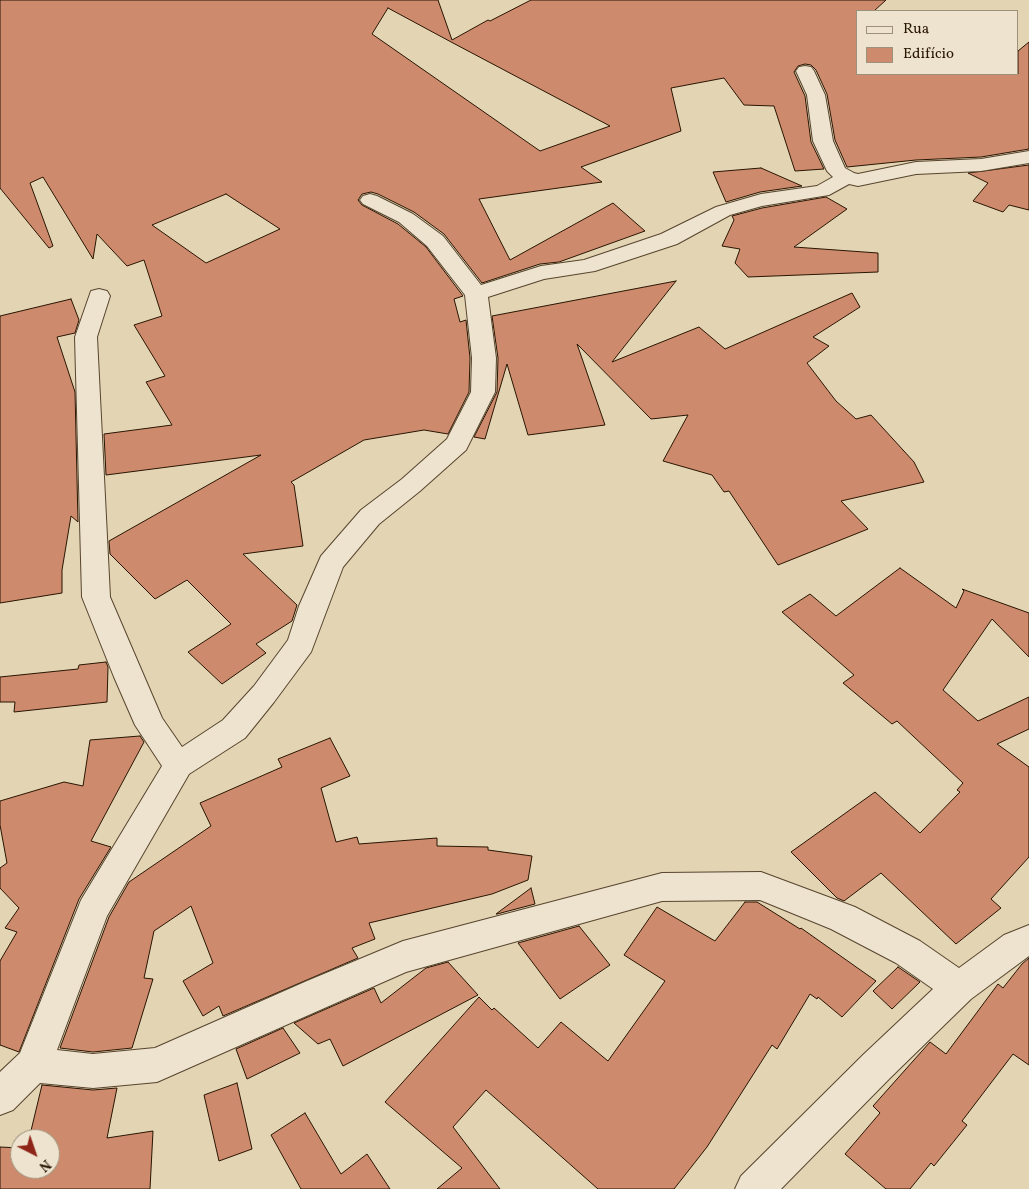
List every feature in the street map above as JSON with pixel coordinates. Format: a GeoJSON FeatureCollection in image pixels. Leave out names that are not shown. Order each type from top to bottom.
{"type":"FeatureCollection","features":[{"type":"Feature","properties":{"kind":"street"},"geometry":{"type":"LineString","coordinates":[[805,71],[816,95],[823,141],[836,171],[847,177],[858,180],[916,168],[980,165],[1014,161],[1029,157]]}},
{"type":"Feature","properties":{"kind":"street"},"geometry":{"type":"LineString","coordinates":[[476,294],[541,273],[587,266],[669,239],[723,211],[761,200],[822,191],[847,177]]}},
{"type":"Feature","properties":{"kind":"street"},"geometry":{"type":"LineString","coordinates":[[0,1097],[33,1065],[93,910],[178,765],[234,729],[258,701],[301,644],[313,606],[331,563],[370,517],[411,485],[457,444],[482,392],[484,358],[476,294],[436,241],[406,218],[370,200]]}},
{"type":"Feature","properties":{"kind":"street"},"geometry":{"type":"LineString","coordinates":[[99,296],[86,337],[96,597],[128,677],[150,725],[178,765]]}},
{"type":"Feature","properties":{"kind":"street"},"geometry":{"type":"LineString","coordinates":[[33,1065],[93,1071],[157,1065],[319,992],[404,957],[662,887],[761,886],[843,918],[908,952],[959,988]]}},
{"type":"Feature","properties":{"kind":"street"},"geometry":{"type":"LineString","coordinates":[[754,1189],[877,1066],[959,988],[1016,946],[1029,940]]}},
{"type":"Feature","properties":{"kind":"building"},"geometry":{"type":"Polygon","coordinates":[[[0,0],[438,0],[452,40],[488,20],[490,21],[531,0],[886,0],[875,10],[856,10],[856,75],[1019,75],[1019,50],[1029,42],[1029,149],[981,157],[916,160],[847,167],[835,140],[827,94],[816,70],[811,65],[805,64],[798,66],[794,72],[805,96],[811,142],[824,169],[795,171],[774,106],[744,105],[724,78],[671,88],[681,131],[581,167],[602,182],[479,199],[510,260],[613,203],[645,231],[559,262],[540,264],[482,283],[444,234],[414,212],[378,194],[371,192],[362,194],[358,200],[362,205],[398,224],[426,247],[463,296],[454,299],[460,322],[466,320],[470,358],[469,392],[448,434],[424,430],[364,440],[291,482],[294,485],[303,546],[243,554],[297,605],[292,621],[256,644],[266,653],[222,684],[188,652],[231,624],[187,580],[155,599],[110,554],[109,541],[261,455],[106,475],[104,434],[172,425],[146,382],[165,376],[134,325],[162,316],[144,260],[127,266],[97,234],[93,259],[43,177],[30,183],[53,246],[49,248],[0,188],[0,0]],[[388,8],[372,34],[540,151],[610,126],[388,8]],[[226,194],[152,225],[206,263],[280,229],[226,194]]]}},
{"type":"Feature","properties":{"kind":"building"},"geometry":{"type":"Polygon","coordinates":[[[1029,165],[1029,210],[1009,205],[1003,212],[973,201],[988,183],[968,173],[1029,165]]]}},
{"type":"Feature","properties":{"kind":"building"},"geometry":{"type":"Polygon","coordinates":[[[761,168],[802,186],[760,192],[726,202],[713,172],[761,168]]]}},
{"type":"Feature","properties":{"kind":"building"},"geometry":{"type":"Polygon","coordinates":[[[826,197],[847,209],[794,247],[878,253],[878,272],[748,277],[735,263],[740,249],[722,246],[734,220],[732,216],[762,208],[826,197]]]}},
{"type":"Feature","properties":{"kind":"building"},"geometry":{"type":"Polygon","coordinates":[[[676,281],[612,362],[699,327],[725,349],[852,293],[860,307],[813,337],[829,346],[807,363],[836,401],[856,419],[871,415],[914,462],[924,482],[841,501],[868,529],[778,565],[729,491],[724,492],[712,475],[663,461],[688,415],[651,419],[577,344],[605,425],[528,435],[507,364],[485,439],[474,437],[497,392],[498,358],[492,316],[676,281]]]}},
{"type":"Feature","properties":{"kind":"building"},"geometry":{"type":"Polygon","coordinates":[[[71,299],[79,320],[75,333],[57,337],[75,392],[78,522],[71,516],[62,570],[62,593],[0,603],[0,316],[71,299]]]}},
{"type":"Feature","properties":{"kind":"building"},"geometry":{"type":"Polygon","coordinates":[[[900,568],[956,608],[964,591],[962,589],[1029,613],[1029,657],[992,619],[943,690],[978,721],[1029,697],[1029,729],[997,744],[1029,767],[1029,857],[991,899],[1001,908],[956,944],[881,873],[844,901],[837,898],[791,852],[875,792],[920,833],[960,792],[957,790],[963,783],[897,721],[892,724],[843,683],[854,675],[782,612],[810,594],[836,616],[900,568]]]}},
{"type":"Feature","properties":{"kind":"building"},"geometry":{"type":"Polygon","coordinates":[[[106,662],[108,667],[107,702],[14,712],[15,702],[0,702],[0,677],[78,669],[79,665],[106,662]]]}},
{"type":"Feature","properties":{"kind":"building"},"geometry":{"type":"Polygon","coordinates":[[[140,736],[144,742],[91,841],[111,847],[79,899],[19,1052],[0,1045],[0,961],[17,932],[5,928],[19,908],[0,888],[0,868],[7,863],[0,825],[0,801],[64,782],[83,786],[90,740],[140,736]]]}},
{"type":"Feature","properties":{"kind":"building"},"geometry":{"type":"Polygon","coordinates":[[[330,738],[350,776],[321,788],[336,842],[357,837],[359,844],[437,838],[437,846],[488,847],[488,850],[532,856],[528,880],[492,894],[369,923],[375,939],[352,948],[358,958],[223,1016],[219,1006],[203,1016],[183,981],[213,963],[191,906],[154,931],[144,978],[153,979],[132,1048],[93,1052],[60,1048],[109,917],[129,882],[211,826],[200,803],[282,767],[278,759],[330,738]]]}},
{"type":"Feature","properties":{"kind":"building"},"geometry":{"type":"Polygon","coordinates":[[[531,888],[535,904],[496,914],[531,888]]]}},
{"type":"Feature","properties":{"kind":"building"},"geometry":{"type":"Polygon","coordinates":[[[745,902],[757,902],[801,928],[876,981],[842,1017],[818,997],[817,999],[810,994],[777,1049],[772,1045],[707,1147],[674,1189],[598,1189],[486,1090],[453,1127],[500,1189],[437,1189],[462,1168],[385,1102],[479,997],[538,1048],[561,1022],[608,1061],[665,981],[624,955],[657,907],[715,941],[745,902]]]}},
{"type":"Feature","properties":{"kind":"building"},"geometry":{"type":"Polygon","coordinates":[[[579,926],[610,965],[560,999],[518,943],[579,926]]]}},
{"type":"Feature","properties":{"kind":"building"},"geometry":{"type":"Polygon","coordinates":[[[1029,958],[1029,1065],[1013,1054],[962,1121],[967,1125],[934,1166],[931,1163],[910,1189],[886,1189],[845,1154],[880,1113],[873,1106],[930,1042],[946,1054],[998,984],[1003,988],[1029,958]]]}},
{"type":"Feature","properties":{"kind":"building"},"geometry":{"type":"Polygon","coordinates":[[[448,962],[478,995],[343,1066],[330,1039],[318,1044],[294,1023],[374,988],[381,1003],[426,968],[448,962]]]}},
{"type":"Feature","properties":{"kind":"building"},"geometry":{"type":"Polygon","coordinates":[[[898,967],[920,982],[892,1009],[873,991],[898,967]]]}},
{"type":"Feature","properties":{"kind":"building"},"geometry":{"type":"Polygon","coordinates":[[[283,1028],[300,1053],[247,1079],[236,1049],[283,1028]]]}},
{"type":"Feature","properties":{"kind":"building"},"geometry":{"type":"Polygon","coordinates":[[[237,1083],[252,1149],[219,1161],[204,1095],[237,1083]]]}},
{"type":"Feature","properties":{"kind":"building"},"geometry":{"type":"Polygon","coordinates":[[[42,1085],[93,1090],[117,1088],[107,1138],[153,1131],[150,1189],[0,1189],[0,1147],[10,1148],[10,1179],[60,1179],[60,1129],[31,1129],[42,1085]]]}},
{"type":"Feature","properties":{"kind":"building"},"geometry":{"type":"Polygon","coordinates":[[[305,1113],[341,1174],[367,1154],[390,1189],[301,1189],[271,1135],[305,1113]]]}}]}
